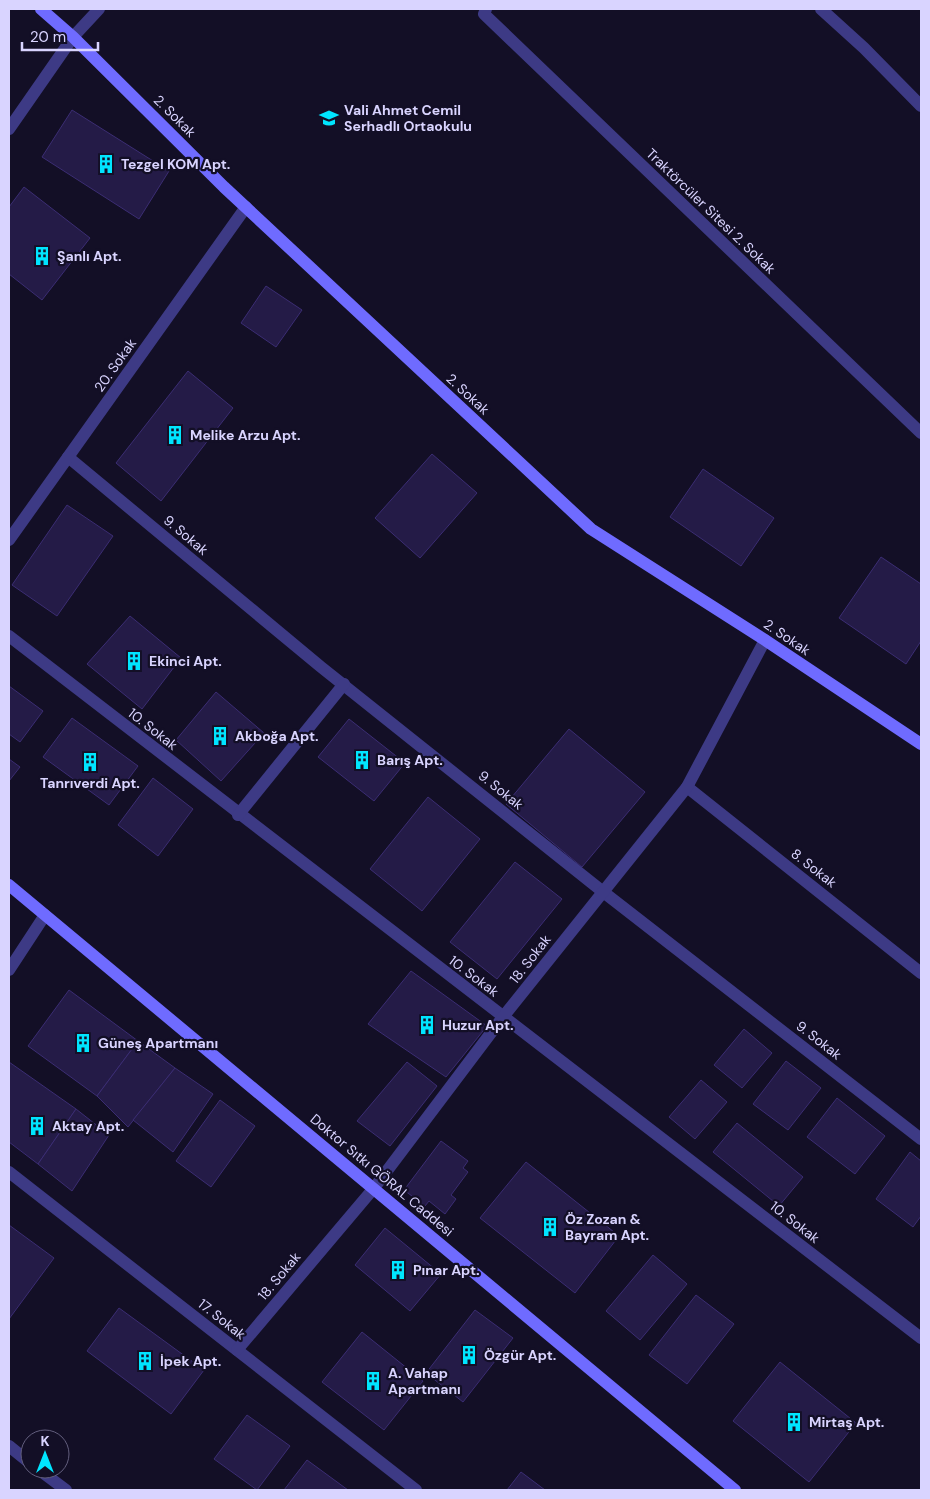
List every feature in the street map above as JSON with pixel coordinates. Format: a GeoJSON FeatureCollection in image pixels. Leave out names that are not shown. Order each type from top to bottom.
{"type":"FeatureCollection","features":[{"type":"Feature","properties":{"kind":"street","name":"2. Sokak"},"geometry":{"type":"LineString","coordinates":[[41,9],[74,37],[246,207],[591,529],[765,640],[921,744]]}},
{"type":"Feature","properties":{"kind":"street"},"geometry":{"type":"LineString","coordinates":[[9,129],[74,37],[99,9]]}},
{"type":"Feature","properties":{"kind":"street","name":"Traktörcüler Sitesi 2. Sokak"},"geometry":{"type":"LineString","coordinates":[[486,9],[484,14],[921,433]]}},
{"type":"Feature","properties":{"kind":"street"},"geometry":{"type":"LineString","coordinates":[[821,9],[864,48],[921,106]]}},
{"type":"Feature","properties":{"kind":"street","name":"20. Sokak"},"geometry":{"type":"LineString","coordinates":[[9,540],[246,207]]}},
{"type":"Feature","properties":{"kind":"street","name":"9. Sokak"},"geometry":{"type":"LineString","coordinates":[[68,457],[344,684],[602,891],[921,1139]]}},
{"type":"Feature","properties":{"kind":"street","name":"10. Sokak"},"geometry":{"type":"LineString","coordinates":[[9,636],[238,815],[921,1338]]}},
{"type":"Feature","properties":{"kind":"street","name":"18. Sokak"},"geometry":{"type":"LineString","coordinates":[[237,1350],[374,1188],[503,1017],[687,787],[765,640]]}},
{"type":"Feature","properties":{"kind":"street"},"geometry":{"type":"LineString","coordinates":[[238,815],[344,684]]}},
{"type":"Feature","properties":{"kind":"street","name":"8. Sokak"},"geometry":{"type":"LineString","coordinates":[[687,787],[921,973]]}},
{"type":"Feature","properties":{"kind":"street","name":"Doktor Sıtkı GÖRAL Caddesi"},"geometry":{"type":"LineString","coordinates":[[9,885],[735,1490]]}},
{"type":"Feature","properties":{"kind":"street"},"geometry":{"type":"LineString","coordinates":[[9,970],[45,915]]}},
{"type":"Feature","properties":{"kind":"street","name":"17. Sokak"},"geometry":{"type":"LineString","coordinates":[[9,1172],[416,1490]]}},
{"type":"Feature","properties":{"kind":"street"},"geometry":{"type":"LineString","coordinates":[[9,1446],[20,1455]]}},
{"type":"Feature","properties":{"kind":"street"},"geometry":{"type":"LineString","coordinates":[[51,1479],[66,1490]]}},
{"type":"Feature","properties":{"kind":"building","name":"Tezgel KOM Apt."},"geometry":{"type":"Polygon","coordinates":[[[72,110],[169,171],[139,219],[42,157],[72,110]]]}},
{"type":"Feature","properties":{"kind":"building","name":"Şanlı Apt."},"geometry":{"type":"Polygon","coordinates":[[[24,187],[90,238],[42,300],[9,274],[9,207],[24,187]]]}},
{"type":"Feature","properties":{"kind":"building"},"geometry":{"type":"Polygon","coordinates":[[[266,286],[302,310],[276,347],[241,323],[266,286]]]}},
{"type":"Feature","properties":{"kind":"building","name":"Melike Arzu Apt."},"geometry":{"type":"Polygon","coordinates":[[[188,371],[233,408],[161,501],[116,463],[188,371]]]}},
{"type":"Feature","properties":{"kind":"building"},"geometry":{"type":"Polygon","coordinates":[[[432,454],[477,493],[420,558],[375,518],[432,454]]]}},
{"type":"Feature","properties":{"kind":"building"},"geometry":{"type":"Polygon","coordinates":[[[703,469],[774,518],[741,566],[670,517],[703,469]]]}},
{"type":"Feature","properties":{"kind":"building"},"geometry":{"type":"Polygon","coordinates":[[[67,505],[113,536],[57,616],[12,585],[67,505]]]}},
{"type":"Feature","properties":{"kind":"building"},"geometry":{"type":"Polygon","coordinates":[[[881,557],[921,584],[921,641],[906,664],[839,618],[881,557]]]}},
{"type":"Feature","properties":{"kind":"building","name":"Ekinci Apt."},"geometry":{"type":"Polygon","coordinates":[[[130,616],[181,658],[142,709],[87,664],[130,616]]]}},
{"type":"Feature","properties":{"kind":"building"},"geometry":{"type":"Polygon","coordinates":[[[9,686],[43,711],[20,742],[9,734],[9,686]]]}},
{"type":"Feature","properties":{"kind":"building","name":"Akboğa Apt."},"geometry":{"type":"Polygon","coordinates":[[[216,692],[264,733],[221,781],[176,740],[216,692]]]}},
{"type":"Feature","properties":{"kind":"building","name":"Tanrıverdi Apt."},"geometry":{"type":"Polygon","coordinates":[[[72,718],[138,766],[109,805],[43,757],[72,718]]]}},
{"type":"Feature","properties":{"kind":"building","name":"Barış Apt."},"geometry":{"type":"Polygon","coordinates":[[[349,719],[405,763],[374,801],[318,757],[349,719]]]}},
{"type":"Feature","properties":{"kind":"building"},"geometry":{"type":"Polygon","coordinates":[[[569,729],[645,792],[582,867],[506,804],[569,729]]]}},
{"type":"Feature","properties":{"kind":"building"},"geometry":{"type":"Polygon","coordinates":[[[9,759],[20,767],[9,781],[9,759]]]}},
{"type":"Feature","properties":{"kind":"building"},"geometry":{"type":"Polygon","coordinates":[[[153,778],[193,809],[158,856],[118,825],[153,778]]]}},
{"type":"Feature","properties":{"kind":"building"},"geometry":{"type":"Polygon","coordinates":[[[428,797],[480,839],[422,911],[370,869],[428,797]]]}},
{"type":"Feature","properties":{"kind":"building"},"geometry":{"type":"Polygon","coordinates":[[[515,862],[562,899],[497,979],[450,942],[515,862]]]}},
{"type":"Feature","properties":{"kind":"building","name":"Huzur Apt."},"geometry":{"type":"Polygon","coordinates":[[[411,971],[487,1026],[446,1077],[368,1024],[411,971]]]}},
{"type":"Feature","properties":{"kind":"building","name":"Güneş Apartmanı"},"geometry":{"type":"Polygon","coordinates":[[[69,990],[138,1041],[97,1096],[28,1046],[69,990]]]}},
{"type":"Feature","properties":{"kind":"building"},"geometry":{"type":"Polygon","coordinates":[[[744,1029],[772,1053],[742,1088],[714,1065],[744,1029]]]}},
{"type":"Feature","properties":{"kind":"building"},"geometry":{"type":"Polygon","coordinates":[[[138,1041],[175,1068],[128,1127],[97,1096],[138,1041]]]}},
{"type":"Feature","properties":{"kind":"building"},"geometry":{"type":"Polygon","coordinates":[[[786,1061],[821,1088],[788,1130],[753,1104],[786,1061]]]}},
{"type":"Feature","properties":{"kind":"building","name":"Aktay Apt."},"geometry":{"type":"Polygon","coordinates":[[[9,1062],[76,1109],[38,1164],[9,1142],[9,1062]]]}},
{"type":"Feature","properties":{"kind":"building"},"geometry":{"type":"Polygon","coordinates":[[[407,1062],[437,1086],[390,1146],[357,1121],[407,1062]]]}},
{"type":"Feature","properties":{"kind":"building"},"geometry":{"type":"Polygon","coordinates":[[[175,1068],[213,1094],[173,1152],[133,1120],[175,1068]]]}},
{"type":"Feature","properties":{"kind":"building"},"geometry":{"type":"Polygon","coordinates":[[[701,1080],[727,1102],[695,1139],[669,1117],[701,1080]]]}},
{"type":"Feature","properties":{"kind":"building"},"geometry":{"type":"Polygon","coordinates":[[[837,1098],[885,1136],[855,1174],[807,1137],[837,1098]]]}},
{"type":"Feature","properties":{"kind":"building"},"geometry":{"type":"Polygon","coordinates":[[[220,1100],[255,1126],[211,1187],[176,1161],[220,1100]]]}},
{"type":"Feature","properties":{"kind":"building"},"geometry":{"type":"Polygon","coordinates":[[[76,1109],[109,1135],[72,1191],[38,1164],[76,1109]]]}},
{"type":"Feature","properties":{"kind":"building"},"geometry":{"type":"Polygon","coordinates":[[[737,1123],[803,1177],[779,1206],[713,1152],[737,1123]]]}},
{"type":"Feature","properties":{"kind":"building"},"geometry":{"type":"Polygon","coordinates":[[[441,1141],[468,1161],[463,1168],[468,1172],[451,1195],[456,1199],[445,1214],[429,1201],[425,1206],[404,1190],[441,1141]]]}},
{"type":"Feature","properties":{"kind":"building"},"geometry":{"type":"Polygon","coordinates":[[[910,1152],[921,1161],[921,1216],[913,1227],[876,1199],[910,1152]]]}},
{"type":"Feature","properties":{"kind":"building","name":"Öz Zozan & Bayram Apt."},"geometry":{"type":"Polygon","coordinates":[[[526,1162],[619,1236],[575,1293],[480,1218],[526,1162]]]}},
{"type":"Feature","properties":{"kind":"building"},"geometry":{"type":"Polygon","coordinates":[[[9,1225],[54,1258],[9,1319],[9,1225]]]}},
{"type":"Feature","properties":{"kind":"building","name":"Pınar Apt."},"geometry":{"type":"Polygon","coordinates":[[[385,1228],[441,1274],[410,1311],[355,1265],[385,1228]]]}},
{"type":"Feature","properties":{"kind":"building"},"geometry":{"type":"Polygon","coordinates":[[[653,1255],[687,1284],[640,1340],[606,1311],[653,1255]]]}},
{"type":"Feature","properties":{"kind":"building"},"geometry":{"type":"Polygon","coordinates":[[[696,1295],[734,1324],[687,1384],[649,1355],[696,1295]]]}},
{"type":"Feature","properties":{"kind":"building","name":"İpek Apt."},"geometry":{"type":"Polygon","coordinates":[[[119,1308],[204,1370],[171,1414],[87,1351],[119,1308]]]}},
{"type":"Feature","properties":{"kind":"building","name":"Özgür Apt."},"geometry":{"type":"Polygon","coordinates":[[[475,1310],[513,1338],[463,1402],[426,1373],[475,1310]]]}},
{"type":"Feature","properties":{"kind":"building","name":"A. Vahap Apartmanı"},"geometry":{"type":"Polygon","coordinates":[[[362,1332],[423,1381],[384,1430],[322,1382],[362,1332]]]}},
{"type":"Feature","properties":{"kind":"building","name":"Mirtaş Apt."},"geometry":{"type":"Polygon","coordinates":[[[780,1362],[856,1423],[809,1482],[733,1421],[780,1362]]]}},
{"type":"Feature","properties":{"kind":"building"},"geometry":{"type":"Polygon","coordinates":[[[247,1415],[290,1446],[257,1490],[214,1459],[247,1415]]]}},
{"type":"Feature","properties":{"kind":"building"},"geometry":{"type":"Polygon","coordinates":[[[307,1460],[348,1490],[284,1490],[307,1460]]]}},
{"type":"Feature","properties":{"kind":"building"},"geometry":{"type":"Polygon","coordinates":[[[521,1472],[545,1490],[507,1490],[521,1472]]]}},
{"type":"Feature","properties":{"kind":"place","name":"Vali Ahmet Cemil Serhadlı Ortaokulu"},"geometry":{"type":"Point","coordinates":[329,118]}},
{"type":"Feature","properties":{"kind":"place","name":"Tezgel KOM Apt."},"geometry":{"type":"Point","coordinates":[106,164]}},
{"type":"Feature","properties":{"kind":"place","name":"Şanlı Apt."},"geometry":{"type":"Point","coordinates":[42,256]}},
{"type":"Feature","properties":{"kind":"place","name":"Melike Arzu Apt."},"geometry":{"type":"Point","coordinates":[175,435]}},
{"type":"Feature","properties":{"kind":"place","name":"Ekinci Apt."},"geometry":{"type":"Point","coordinates":[134,661]}},
{"type":"Feature","properties":{"kind":"place","name":"Akboğa Apt."},"geometry":{"type":"Point","coordinates":[220,736]}},
{"type":"Feature","properties":{"kind":"place","name":"Barış Apt."},"geometry":{"type":"Point","coordinates":[362,760]}},
{"type":"Feature","properties":{"kind":"place","name":"Tanrıverdi Apt."},"geometry":{"type":"Point","coordinates":[90,762]}},
{"type":"Feature","properties":{"kind":"place","name":"Huzur Apt."},"geometry":{"type":"Point","coordinates":[427,1025]}},
{"type":"Feature","properties":{"kind":"place","name":"Güneş Apartmanı"},"geometry":{"type":"Point","coordinates":[83,1043]}},
{"type":"Feature","properties":{"kind":"place","name":"Aktay Apt."},"geometry":{"type":"Point","coordinates":[37,1126]}},
{"type":"Feature","properties":{"kind":"place","name":"Öz Zozan & Bayram Apt."},"geometry":{"type":"Point","coordinates":[550,1227]}},
{"type":"Feature","properties":{"kind":"place","name":"Pınar Apt."},"geometry":{"type":"Point","coordinates":[398,1270]}},
{"type":"Feature","properties":{"kind":"place","name":"Özgür Apt."},"geometry":{"type":"Point","coordinates":[469,1355]}},
{"type":"Feature","properties":{"kind":"place","name":"İpek Apt."},"geometry":{"type":"Point","coordinates":[145,1361]}},
{"type":"Feature","properties":{"kind":"place","name":"A. Vahap Apartmanı"},"geometry":{"type":"Point","coordinates":[373,1381]}},
{"type":"Feature","properties":{"kind":"place","name":"Mirtaş Apt."},"geometry":{"type":"Point","coordinates":[794,1422]}}]}
